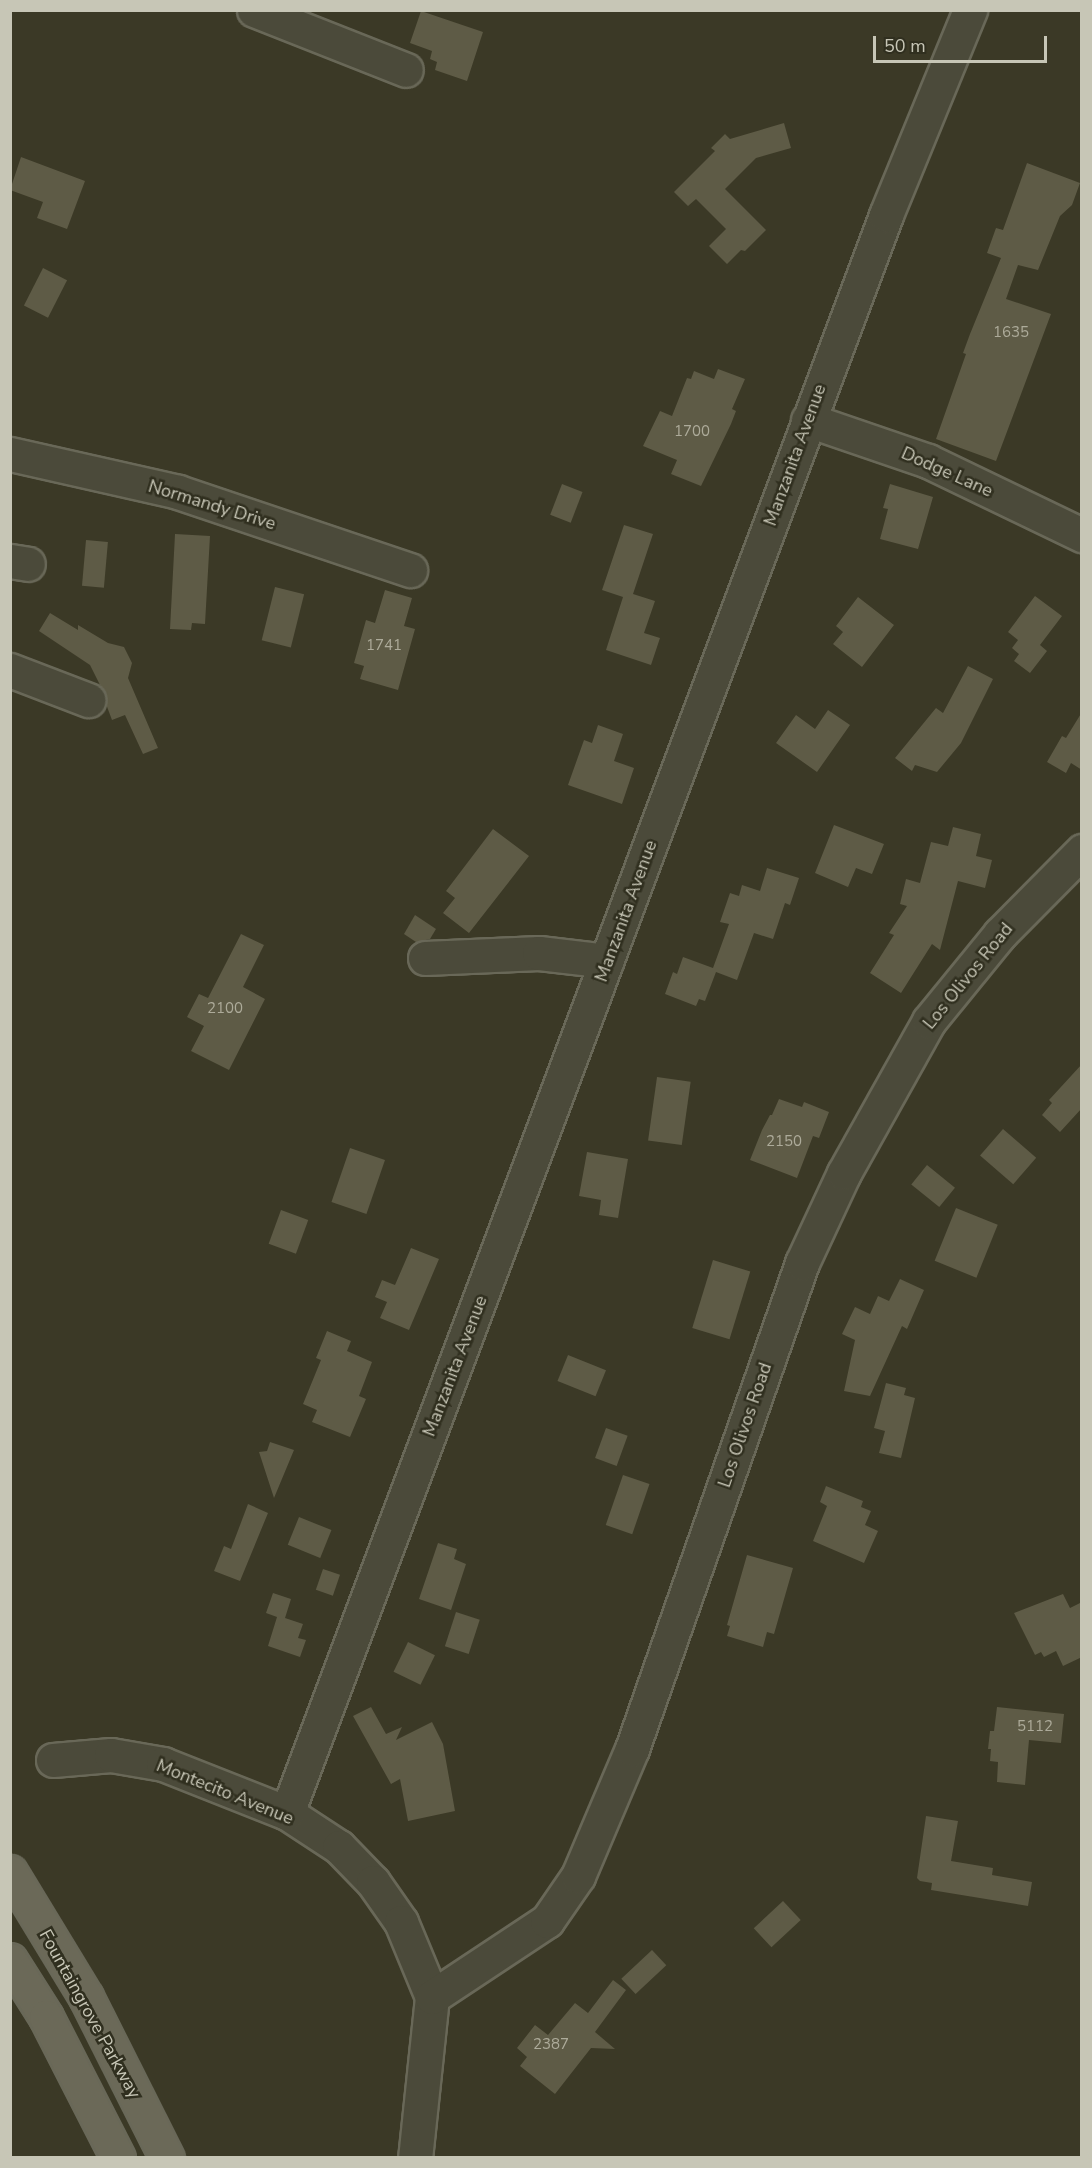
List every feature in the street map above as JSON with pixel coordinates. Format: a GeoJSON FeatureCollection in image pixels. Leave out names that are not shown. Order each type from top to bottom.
{"type":"FeatureCollection","features":[{"type":"Feature","properties":{"kind":"main road","name":"Fountaingrove Parkway"},"geometry":{"type":"LineString","coordinates":[[10,1872],[86,1997],[167,2157]]}},
{"type":"Feature","properties":{"kind":"main road"},"geometry":{"type":"LineString","coordinates":[[10,1960],[46,2017],[118,2157]]}},
{"type":"Feature","properties":{"kind":"street"},"geometry":{"type":"LineString","coordinates":[[254,10],[406,70]]}},
{"type":"Feature","properties":{"kind":"street","name":"Manzanita Avenue"},"geometry":{"type":"LineString","coordinates":[[286,1813],[808,420],[886,215],[970,10]]}},
{"type":"Feature","properties":{"kind":"street","name":"Dodge Lane"},"geometry":{"type":"LineString","coordinates":[[808,420],[928,461],[1082,536]]}},
{"type":"Feature","properties":{"kind":"street","name":"Normandy Drive"},"geometry":{"type":"LineString","coordinates":[[10,454],[178,492],[410,570]]}},
{"type":"Feature","properties":{"kind":"street"},"geometry":{"type":"LineString","coordinates":[[10,670],[88,700]]}},
{"type":"Feature","properties":{"kind":"street","name":"Los Olivos Road"},"geometry":{"type":"LineString","coordinates":[[432,1996],[547,1921],[578,1876],[632,1749],[802,1263],[843,1173],[929,1021],[1000,934],[1082,851]]}},
{"type":"Feature","properties":{"kind":"street"},"geometry":{"type":"LineString","coordinates":[[425,958],[538,953],[607,961]]}},
{"type":"Feature","properties":{"kind":"street","name":"Montecito Avenue"},"geometry":{"type":"LineString","coordinates":[[53,1760],[111,1755],[163,1764],[286,1813],[339,1847],[373,1882],[401,1922],[432,1996],[415,2157]]}},
{"type":"Feature","properties":{"kind":"building"},"geometry":{"type":"Polygon","coordinates":[[[421,11],[483,32],[467,81],[435,70],[437,62],[430,59],[432,51],[410,43],[421,11]]]}},
{"type":"Feature","properties":{"kind":"building"},"geometry":{"type":"Polygon","coordinates":[[[784,123],[791,148],[756,158],[725,189],[766,230],[745,251],[741,250],[727,264],[709,246],[726,229],[696,199],[688,206],[674,192],[715,151],[711,148],[725,134],[730,139],[784,123]]]}},
{"type":"Feature","properties":{"kind":"building"},"geometry":{"type":"Polygon","coordinates":[[[21,157],[85,181],[67,229],[37,218],[43,202],[10,190],[21,157]]]}},
{"type":"Feature","properties":{"kind":"building"},"geometry":{"type":"Polygon","coordinates":[[[1027,163],[1080,183],[1072,205],[1060,216],[1038,270],[1018,265],[1006,299],[1051,314],[996,461],[936,439],[966,354],[963,353],[1001,258],[987,253],[996,228],[1003,230],[1027,163]]]}},
{"type":"Feature","properties":{"kind":"building"},"geometry":{"type":"Polygon","coordinates":[[[43,268],[67,280],[48,318],[24,305],[43,268]]]}},
{"type":"Feature","properties":{"kind":"building"},"geometry":{"type":"Polygon","coordinates":[[[718,369],[745,379],[732,409],[736,411],[731,424],[701,486],[671,474],[677,460],[643,446],[660,411],[672,416],[687,378],[691,379],[694,371],[714,379],[718,369]]]}},
{"type":"Feature","properties":{"kind":"building"},"geometry":{"type":"Polygon","coordinates":[[[562,484],[583,492],[571,523],[550,515],[562,484]]]}},
{"type":"Feature","properties":{"kind":"building"},"geometry":{"type":"Polygon","coordinates":[[[890,484],[933,497],[918,549],[880,539],[888,509],[883,508],[890,484]]]}},
{"type":"Feature","properties":{"kind":"building"},"geometry":{"type":"Polygon","coordinates":[[[624,525],[653,534],[633,594],[655,601],[644,633],[660,638],[651,665],[606,650],[623,597],[602,590],[624,525]]]}},
{"type":"Feature","properties":{"kind":"building"},"geometry":{"type":"Polygon","coordinates":[[[175,534],[210,536],[205,624],[192,623],[191,630],[170,629],[175,534]]]}},
{"type":"Feature","properties":{"kind":"building"},"geometry":{"type":"Polygon","coordinates":[[[86,540],[108,542],[104,588],[82,586],[86,540]]]}},
{"type":"Feature","properties":{"kind":"building"},"geometry":{"type":"Polygon","coordinates":[[[275,587],[304,594],[291,648],[262,640],[275,587]]]}},
{"type":"Feature","properties":{"kind":"building"},"geometry":{"type":"Polygon","coordinates":[[[385,590],[412,598],[404,626],[415,629],[398,690],[360,679],[364,666],[354,663],[366,620],[375,623],[385,590]]]}},
{"type":"Feature","properties":{"kind":"building"},"geometry":{"type":"Polygon","coordinates":[[[1035,596],[1062,616],[1040,645],[1047,651],[1030,673],[1014,661],[1019,654],[1012,648],[1018,640],[1008,632],[1035,596]]]}},
{"type":"Feature","properties":{"kind":"building"},"geometry":{"type":"Polygon","coordinates":[[[858,597],[894,625],[862,667],[833,644],[843,632],[836,626],[858,597]]]}},
{"type":"Feature","properties":{"kind":"building"},"geometry":{"type":"Polygon","coordinates":[[[50,613],[78,630],[78,625],[108,643],[124,647],[132,663],[128,678],[158,748],[143,754],[125,715],[112,720],[106,697],[90,665],[39,631],[50,613]]]}},
{"type":"Feature","properties":{"kind":"building"},"geometry":{"type":"Polygon","coordinates":[[[968,666],[993,679],[961,743],[937,772],[915,765],[912,771],[895,758],[936,708],[943,713],[968,666]]]}},
{"type":"Feature","properties":{"kind":"building"},"geometry":{"type":"Polygon","coordinates":[[[828,710],[850,725],[817,772],[776,743],[796,715],[815,729],[828,710]]]}},
{"type":"Feature","properties":{"kind":"building"},"geometry":{"type":"Polygon","coordinates":[[[1082,712],[1082,770],[1071,763],[1066,773],[1047,762],[1062,736],[1066,738],[1082,712]]]}},
{"type":"Feature","properties":{"kind":"building"},"geometry":{"type":"Polygon","coordinates":[[[598,725],[623,734],[614,761],[634,768],[622,804],[568,785],[584,740],[592,743],[598,725]]]}},
{"type":"Feature","properties":{"kind":"building"},"geometry":{"type":"Polygon","coordinates":[[[834,825],[884,844],[872,874],[856,868],[848,887],[815,873],[834,825]]]}},
{"type":"Feature","properties":{"kind":"building"},"geometry":{"type":"Polygon","coordinates":[[[953,827],[981,834],[976,856],[992,860],[985,888],[958,881],[940,950],[932,944],[901,993],[870,973],[894,935],[889,933],[907,906],[900,904],[906,879],[920,883],[931,842],[948,846],[953,827]]]}},
{"type":"Feature","properties":{"kind":"building"},"geometry":{"type":"Polygon","coordinates":[[[493,829],[529,856],[469,933],[443,913],[455,898],[446,891],[493,829]]]}},
{"type":"Feature","properties":{"kind":"building"},"geometry":{"type":"Polygon","coordinates":[[[767,868],[799,878],[790,905],[785,903],[773,939],[754,933],[737,980],[716,972],[705,1001],[699,999],[696,1006],[665,994],[673,972],[677,974],[683,957],[713,968],[729,924],[720,922],[730,893],[739,896],[742,885],[760,891],[767,868]]]}},
{"type":"Feature","properties":{"kind":"building"},"geometry":{"type":"Polygon","coordinates":[[[415,915],[436,929],[430,939],[416,942],[404,934],[415,915]]]}},
{"type":"Feature","properties":{"kind":"building"},"geometry":{"type":"Polygon","coordinates":[[[241,934],[264,945],[243,987],[265,999],[229,1070],[191,1051],[204,1026],[187,1017],[199,994],[208,998],[241,934]]]}},
{"type":"Feature","properties":{"kind":"building"},"geometry":{"type":"Polygon","coordinates":[[[1082,1064],[1082,1108],[1060,1132],[1042,1115],[1052,1103],[1049,1100],[1082,1064]]]}},
{"type":"Feature","properties":{"kind":"building"},"geometry":{"type":"Polygon","coordinates":[[[657,1077],[691,1082],[682,1145],[648,1140],[657,1077]]]}},
{"type":"Feature","properties":{"kind":"building"},"geometry":{"type":"Polygon","coordinates":[[[779,1099],[802,1107],[804,1102],[829,1112],[819,1138],[813,1136],[797,1178],[750,1160],[762,1130],[779,1099]]]}},
{"type":"Feature","properties":{"kind":"building"},"geometry":{"type":"Polygon","coordinates":[[[1003,1129],[1036,1158],[1013,1184],[980,1155],[1003,1129]]]}},
{"type":"Feature","properties":{"kind":"building"},"geometry":{"type":"Polygon","coordinates":[[[350,1148],[385,1160],[366,1214],[331,1202],[350,1148]]]}},
{"type":"Feature","properties":{"kind":"building"},"geometry":{"type":"Polygon","coordinates":[[[587,1152],[628,1159],[618,1218],[599,1215],[601,1200],[579,1196],[587,1152]]]}},
{"type":"Feature","properties":{"kind":"building"},"geometry":{"type":"Polygon","coordinates":[[[927,1165],[955,1188],[939,1207],[911,1184],[927,1165]]]}},
{"type":"Feature","properties":{"kind":"building"},"geometry":{"type":"Polygon","coordinates":[[[956,1208],[998,1225],[976,1278],[935,1261],[956,1208]]]}},
{"type":"Feature","properties":{"kind":"building"},"geometry":{"type":"Polygon","coordinates":[[[281,1210],[308,1220],[296,1254],[269,1244],[281,1210]]]}},
{"type":"Feature","properties":{"kind":"building"},"geometry":{"type":"Polygon","coordinates":[[[411,1248],[439,1259],[409,1330],[380,1318],[387,1302],[375,1297],[382,1280],[395,1285],[411,1248]]]}},
{"type":"Feature","properties":{"kind":"building"},"geometry":{"type":"Polygon","coordinates":[[[713,1260],[750,1271],[730,1339],[692,1328],[713,1260]]]}},
{"type":"Feature","properties":{"kind":"building"},"geometry":{"type":"Polygon","coordinates":[[[900,1279],[924,1290],[907,1329],[902,1326],[870,1396],[844,1391],[855,1340],[842,1334],[855,1307],[870,1314],[878,1296],[889,1301],[900,1279]]]}},
{"type":"Feature","properties":{"kind":"building"},"geometry":{"type":"Polygon","coordinates":[[[327,1331],[351,1341],[347,1351],[372,1362],[359,1396],[366,1399],[350,1437],[312,1422],[317,1410],[303,1404],[321,1360],[316,1358],[327,1331]]]}},
{"type":"Feature","properties":{"kind":"building"},"geometry":{"type":"Polygon","coordinates":[[[568,1355],[606,1370],[596,1396],[558,1381],[568,1355]]]}},
{"type":"Feature","properties":{"kind":"building"},"geometry":{"type":"Polygon","coordinates":[[[886,1383],[906,1388],[904,1395],[915,1398],[901,1458],[879,1453],[885,1431],[874,1428],[886,1383]]]}},
{"type":"Feature","properties":{"kind":"building"},"geometry":{"type":"Polygon","coordinates":[[[606,1428],[628,1436],[617,1466],[595,1458],[606,1428]]]}},
{"type":"Feature","properties":{"kind":"building"},"geometry":{"type":"Polygon","coordinates":[[[270,1442],[294,1450],[274,1498],[259,1452],[267,1451],[270,1442]]]}},
{"type":"Feature","properties":{"kind":"building"},"geometry":{"type":"Polygon","coordinates":[[[623,1475],[649,1484],[632,1534],[606,1525],[623,1475]]]}},
{"type":"Feature","properties":{"kind":"building"},"geometry":{"type":"Polygon","coordinates":[[[826,1486],[863,1501],[861,1507],[871,1511],[865,1525],[878,1531],[864,1563],[813,1541],[827,1506],[820,1502],[826,1486]]]}},
{"type":"Feature","properties":{"kind":"building"},"geometry":{"type":"Polygon","coordinates":[[[248,1504],[268,1513],[240,1581],[214,1571],[224,1546],[231,1549],[248,1504]]]}},
{"type":"Feature","properties":{"kind":"building"},"geometry":{"type":"Polygon","coordinates":[[[299,1517],[331,1530],[320,1558],[288,1545],[299,1517]]]}},
{"type":"Feature","properties":{"kind":"building"},"geometry":{"type":"Polygon","coordinates":[[[438,1543],[457,1549],[454,1559],[466,1564],[451,1610],[419,1599],[438,1543]]]}},
{"type":"Feature","properties":{"kind":"building"},"geometry":{"type":"Polygon","coordinates":[[[747,1555],[793,1568],[774,1634],[767,1632],[763,1647],[727,1636],[730,1626],[727,1625],[747,1555]]]}},
{"type":"Feature","properties":{"kind":"building"},"geometry":{"type":"Polygon","coordinates":[[[323,1569],[340,1575],[333,1596],[316,1590],[323,1569]]]}},
{"type":"Feature","properties":{"kind":"building"},"geometry":{"type":"Polygon","coordinates":[[[273,1593],[291,1599],[285,1618],[303,1624],[298,1638],[306,1640],[300,1657],[268,1646],[277,1617],[266,1613],[273,1593]]]}},
{"type":"Feature","properties":{"kind":"building"},"geometry":{"type":"Polygon","coordinates":[[[1063,1594],[1070,1608],[1082,1602],[1082,1657],[1063,1666],[1056,1651],[1044,1657],[1041,1652],[1035,1655],[1014,1613],[1063,1594]]]}},
{"type":"Feature","properties":{"kind":"building"},"geometry":{"type":"Polygon","coordinates":[[[456,1612],[480,1620],[469,1654],[445,1646],[456,1612]]]}},
{"type":"Feature","properties":{"kind":"building"},"geometry":{"type":"Polygon","coordinates":[[[408,1642],[435,1655],[420,1685],[394,1672],[408,1642]]]}},
{"type":"Feature","properties":{"kind":"building"},"geometry":{"type":"Polygon","coordinates":[[[371,1707],[386,1734],[402,1727],[396,1740],[432,1722],[443,1744],[455,1811],[408,1821],[400,1779],[391,1784],[353,1716],[371,1707]]]}},
{"type":"Feature","properties":{"kind":"building"},"geometry":{"type":"Polygon","coordinates":[[[997,1707],[1064,1714],[1061,1743],[1029,1740],[1025,1785],[997,1782],[998,1762],[990,1761],[991,1749],[988,1749],[990,1731],[994,1731],[997,1707]]]}},
{"type":"Feature","properties":{"kind":"building"},"geometry":{"type":"Polygon","coordinates":[[[926,1816],[958,1821],[951,1861],[993,1868],[992,1875],[1032,1882],[1028,1906],[931,1890],[932,1883],[920,1881],[917,1878],[926,1816]]]}},
{"type":"Feature","properties":{"kind":"building"},"geometry":{"type":"Polygon","coordinates":[[[783,1901],[801,1920],[771,1947],[754,1928],[783,1901]]]}},
{"type":"Feature","properties":{"kind":"building"},"geometry":{"type":"Polygon","coordinates":[[[652,1950],[666,1965],[636,1994],[621,1979],[652,1950]]]}},
{"type":"Feature","properties":{"kind":"building"},"geometry":{"type":"Polygon","coordinates":[[[613,1980],[626,1990],[595,2032],[615,2049],[591,2048],[555,2094],[520,2066],[527,2057],[517,2048],[535,2025],[548,2035],[575,2003],[588,2013],[613,1980]]]}}]}
